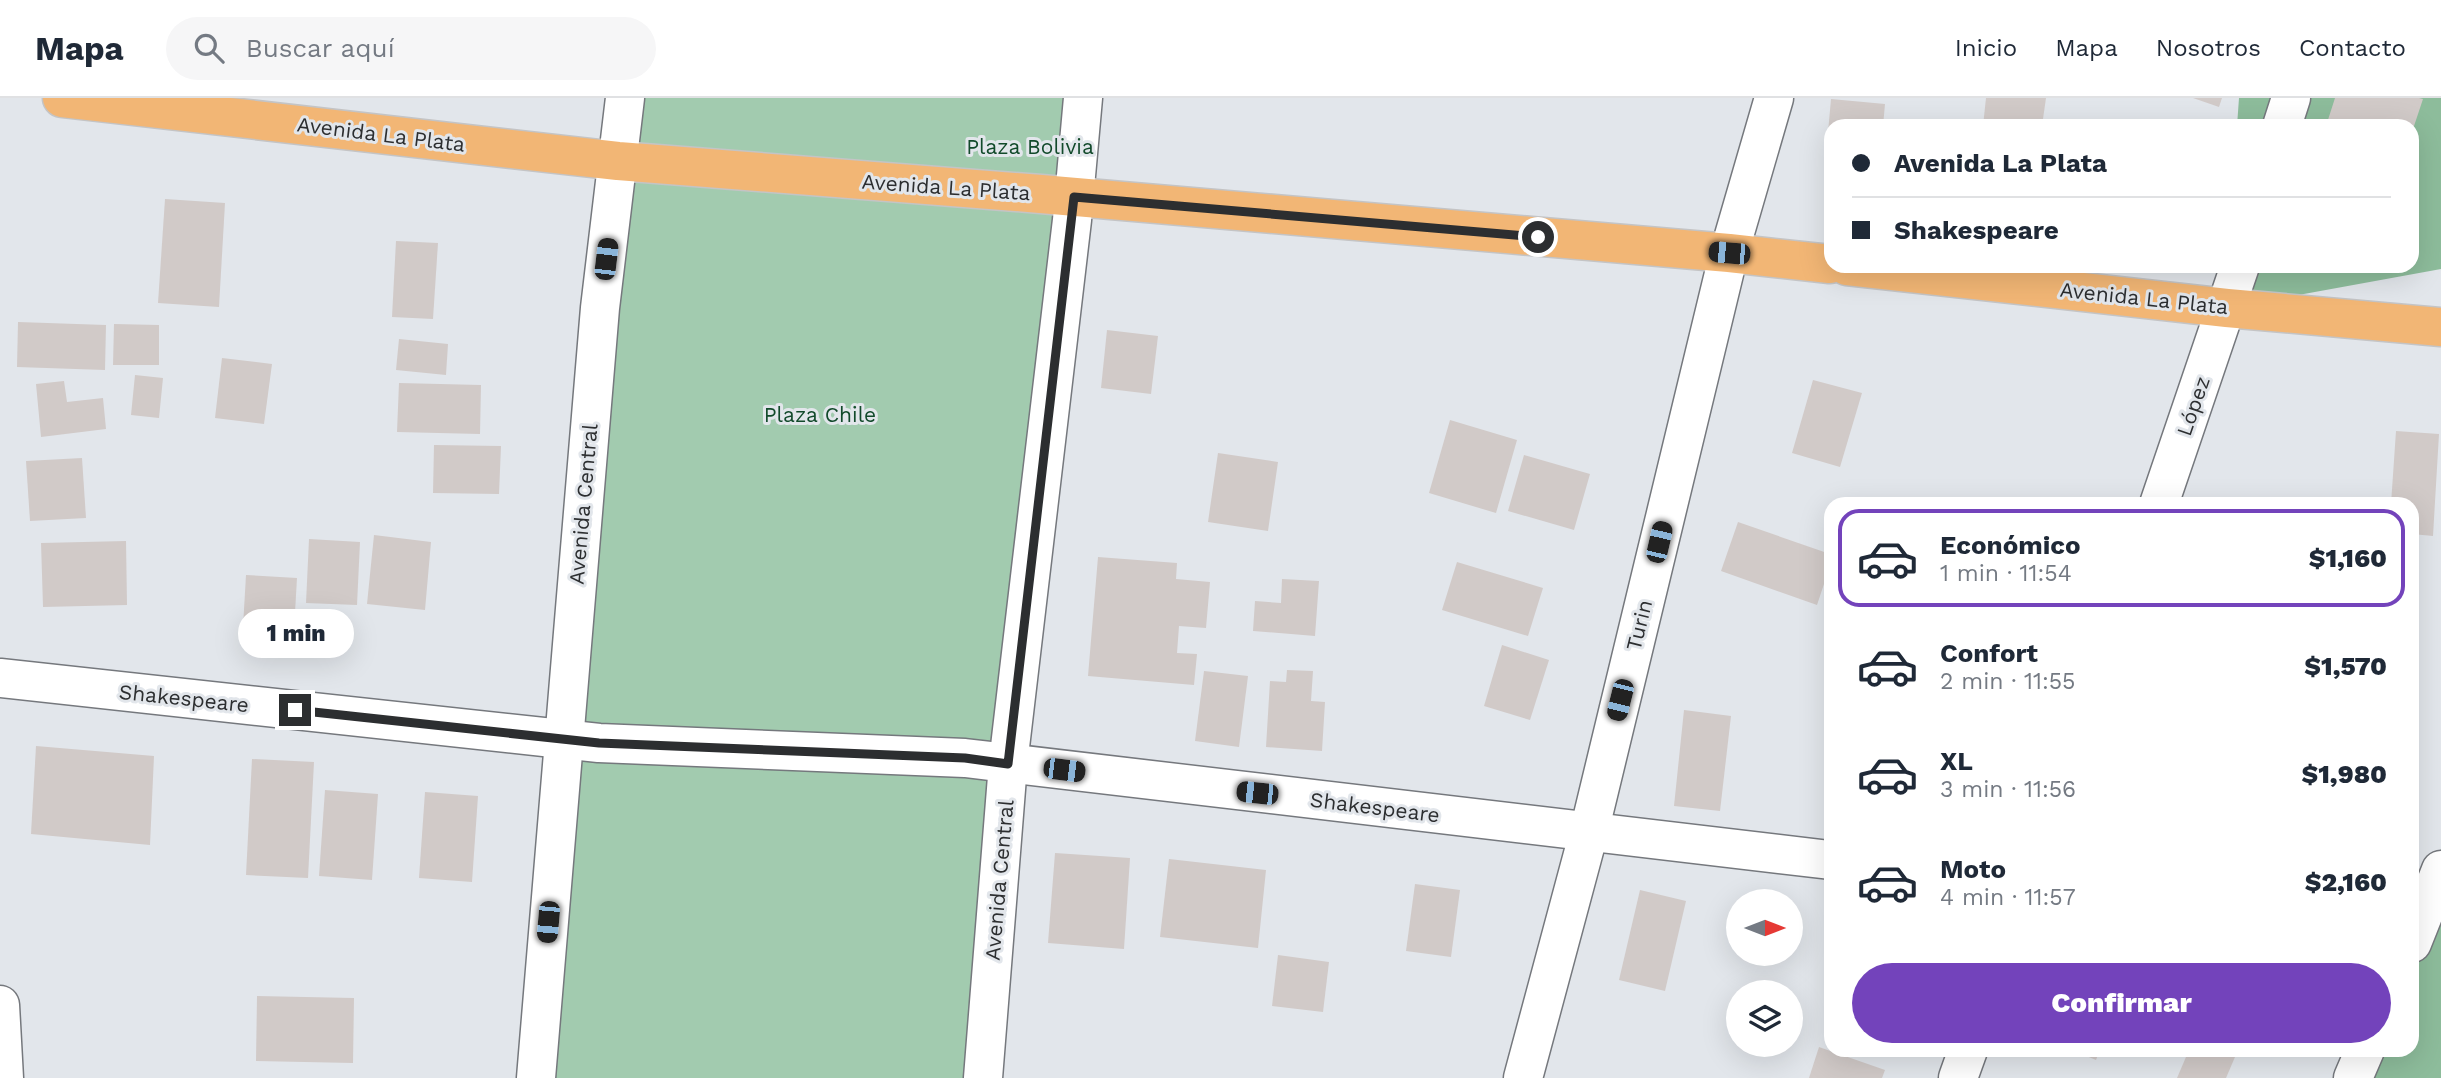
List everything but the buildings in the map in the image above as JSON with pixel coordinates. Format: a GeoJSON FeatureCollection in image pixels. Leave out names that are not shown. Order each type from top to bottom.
{"type":"FeatureCollection","features":[{"type":"Feature","properties":{"kind":"main road","name":"Avenida La Plata"},"geometry":{"type":"LineString","coordinates":[[62,98],[618,161],[1074,197],[1824,263]]}},
{"type":"Feature","properties":{"kind":"main road","name":"Avenida La Plata"},"geometry":{"type":"LineString","coordinates":[[1910,273],[2227,308],[2441,327]]}},
{"type":"Feature","properties":{"kind":"street","name":"Avenida Central"},"geometry":{"type":"LineString","coordinates":[[536,1078],[600,308],[625,98]]}},
{"type":"Feature","properties":{"kind":"street","name":"Avenida Central"},"geometry":{"type":"LineString","coordinates":[[983,1078],[1008,764],[1074,197],[1083,98]]}},
{"type":"Feature","properties":{"kind":"street","name":"Turin"},"geometry":{"type":"LineString","coordinates":[[1524,1078],[1588,832],[1729,253],[1774,98]]}},
{"type":"Feature","properties":{"kind":"street"},"geometry":{"type":"LineString","coordinates":[[2284,119],[2291,98]]}},
{"type":"Feature","properties":{"kind":"street","name":"López"},"geometry":{"type":"LineString","coordinates":[[2162,497],[2238,273]]}},
{"type":"Feature","properties":{"kind":"street","name":"Shakespeare"},"geometry":{"type":"LineString","coordinates":[[0,678],[599,743],[965,758],[1824,859]]}},
{"type":"Feature","properties":{"kind":"street"},"geometry":{"type":"LineString","coordinates":[[2419,920],[2441,870]]}},
{"type":"Feature","properties":{"kind":"street"},"geometry":{"type":"LineString","coordinates":[[0,1005],[4,1078]]}},
{"type":"Feature","properties":{"kind":"street"},"geometry":{"type":"LineString","coordinates":[[1958,1078],[1966,1057]]}},
{"type":"Feature","properties":{"kind":"street"},"geometry":{"type":"LineString","coordinates":[[2353,1078],[2362,1057]]}},
{"type":"Feature","properties":{"kind":"green space"},"geometry":{"type":"Polygon","coordinates":[[[625,98],[1084,98],[987,1078],[539,1078],[625,98]]]}},
{"type":"Feature","properties":{"kind":"green space"},"geometry":{"type":"Polygon","coordinates":[[[2239,98],[2441,98],[2441,269],[2227,308],[2230,273],[2419,273],[2419,119],[2238,119],[2239,98]]]}},
{"type":"Feature","properties":{"kind":"green space"},"geometry":{"type":"Polygon","coordinates":[[[2441,849],[2441,1078],[2346,1078],[2355,1057],[2419,1057],[2419,903],[2441,849]]]}},
{"type":"Feature","properties":{"kind":"route"},"geometry":{"type":"LineString","coordinates":[[295,710],[599,743],[965,758],[1008,764],[1074,197],[1538,237]]}},
{"type":"Feature","properties":{"kind":"park label","name":"Plaza Bolivia"},"geometry":{"type":"Point","coordinates":[1030,146]}},
{"type":"Feature","properties":{"kind":"park label","name":"Plaza Chile"},"geometry":{"type":"Point","coordinates":[820,414]}}]}
